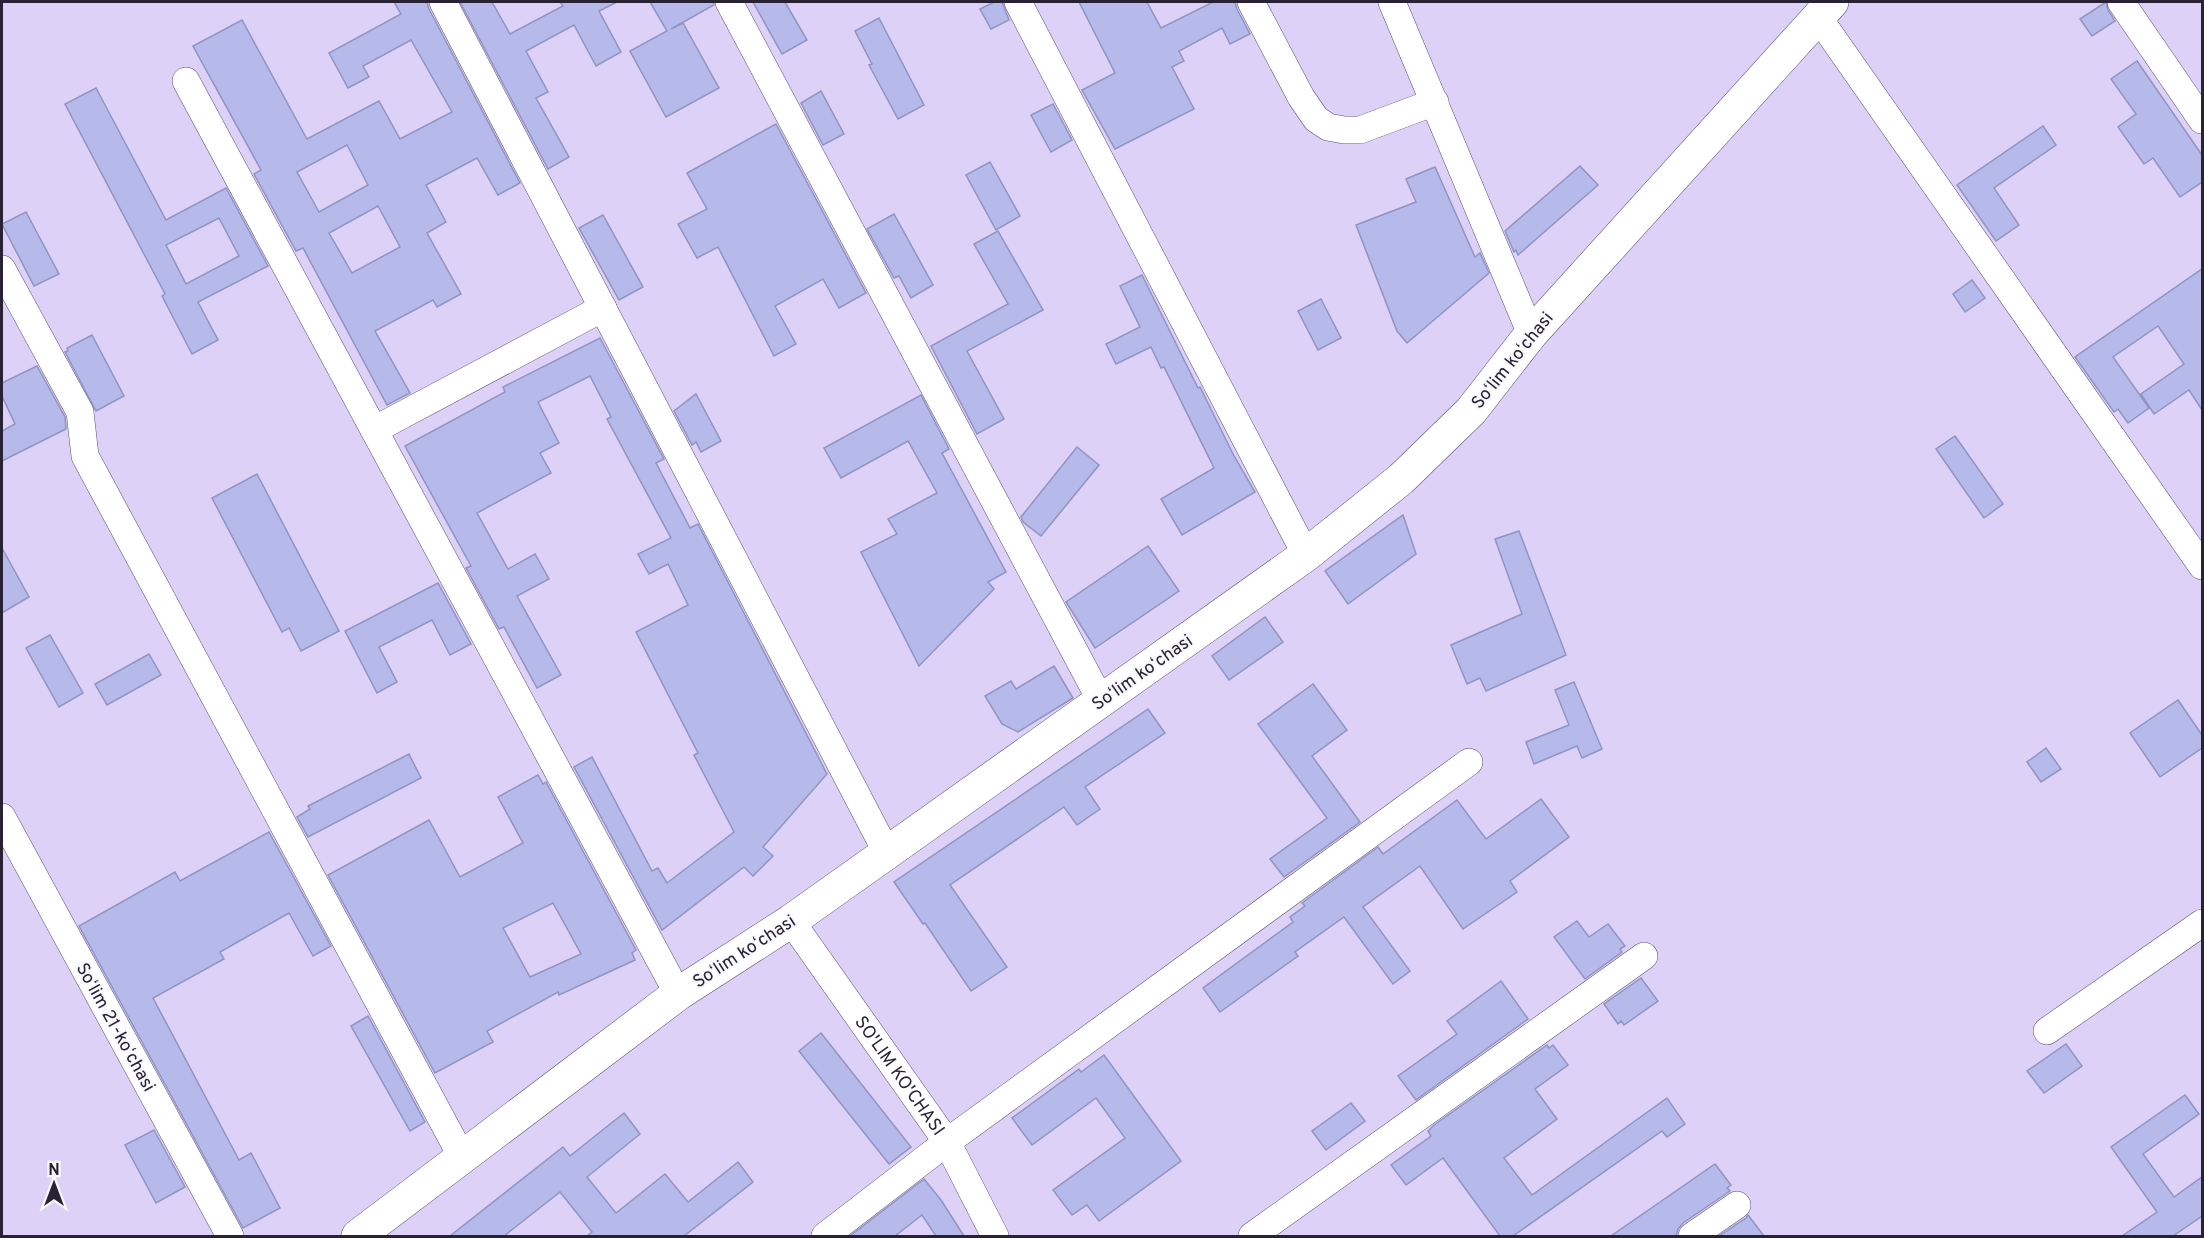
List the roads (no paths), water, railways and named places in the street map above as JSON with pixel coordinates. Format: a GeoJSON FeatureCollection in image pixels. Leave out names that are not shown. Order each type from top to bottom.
{"type":"FeatureCollection","features":[{"type":"Feature","properties":{"kind":"street"},"geometry":{"type":"LineString","coordinates":[[443,2],[887,853]]}},
{"type":"Feature","properties":{"kind":"street"},"geometry":{"type":"LineString","coordinates":[[729,2],[1101,701]]}},
{"type":"Feature","properties":{"kind":"street"},"geometry":{"type":"LineString","coordinates":[[1018,2],[1306,555]]}},
{"type":"Feature","properties":{"kind":"street"},"geometry":{"type":"LineString","coordinates":[[1251,2],[1301,97],[1316,119],[1329,127],[1360,130],[1435,102]]}},
{"type":"Feature","properties":{"kind":"street"},"geometry":{"type":"LineString","coordinates":[[1392,2],[1531,334]]}},
{"type":"Feature","properties":{"kind":"street"},"geometry":{"type":"LineString","coordinates":[[2121,2],[2202,120]]}},
{"type":"Feature","properties":{"kind":"street"},"geometry":{"type":"LineString","coordinates":[[1825,9],[2202,566]]}},
{"type":"Feature","properties":{"kind":"street","name":"Soʻlim koʻchasi"},"geometry":{"type":"LineString","coordinates":[[358,1236],[678,994],[791,921],[1306,555],[1401,479],[1471,411],[1531,334],[1825,9]]}},
{"type":"Feature","properties":{"kind":"street"},"geometry":{"type":"LineString","coordinates":[[186,81],[678,994]]}},
{"type":"Feature","properties":{"kind":"street"},"geometry":{"type":"LineString","coordinates":[[2,269],[80,412],[85,456],[462,1157]]}},
{"type":"Feature","properties":{"kind":"street"},"geometry":{"type":"LineString","coordinates":[[374,430],[603,308]]}},
{"type":"Feature","properties":{"kind":"street"},"geometry":{"type":"LineString","coordinates":[[825,1236],[947,1142],[1469,762]]}},
{"type":"Feature","properties":{"kind":"street","name":"Soʻlim 21-koʻchasi"},"geometry":{"type":"LineString","coordinates":[[2,817],[230,1236]]}},
{"type":"Feature","properties":{"kind":"street","name":"SO'LIM KO'CHASI"},"geometry":{"type":"LineString","coordinates":[[791,921],[947,1142],[995,1236]]}},
{"type":"Feature","properties":{"kind":"street"},"geometry":{"type":"LineString","coordinates":[[2047,1031],[2202,923]]}},
{"type":"Feature","properties":{"kind":"street"},"geometry":{"type":"LineString","coordinates":[[1252,1236],[1644,956]]}},
{"type":"Feature","properties":{"kind":"street"},"geometry":{"type":"LineString","coordinates":[[1692,1236],[1737,1205]]}}]}
